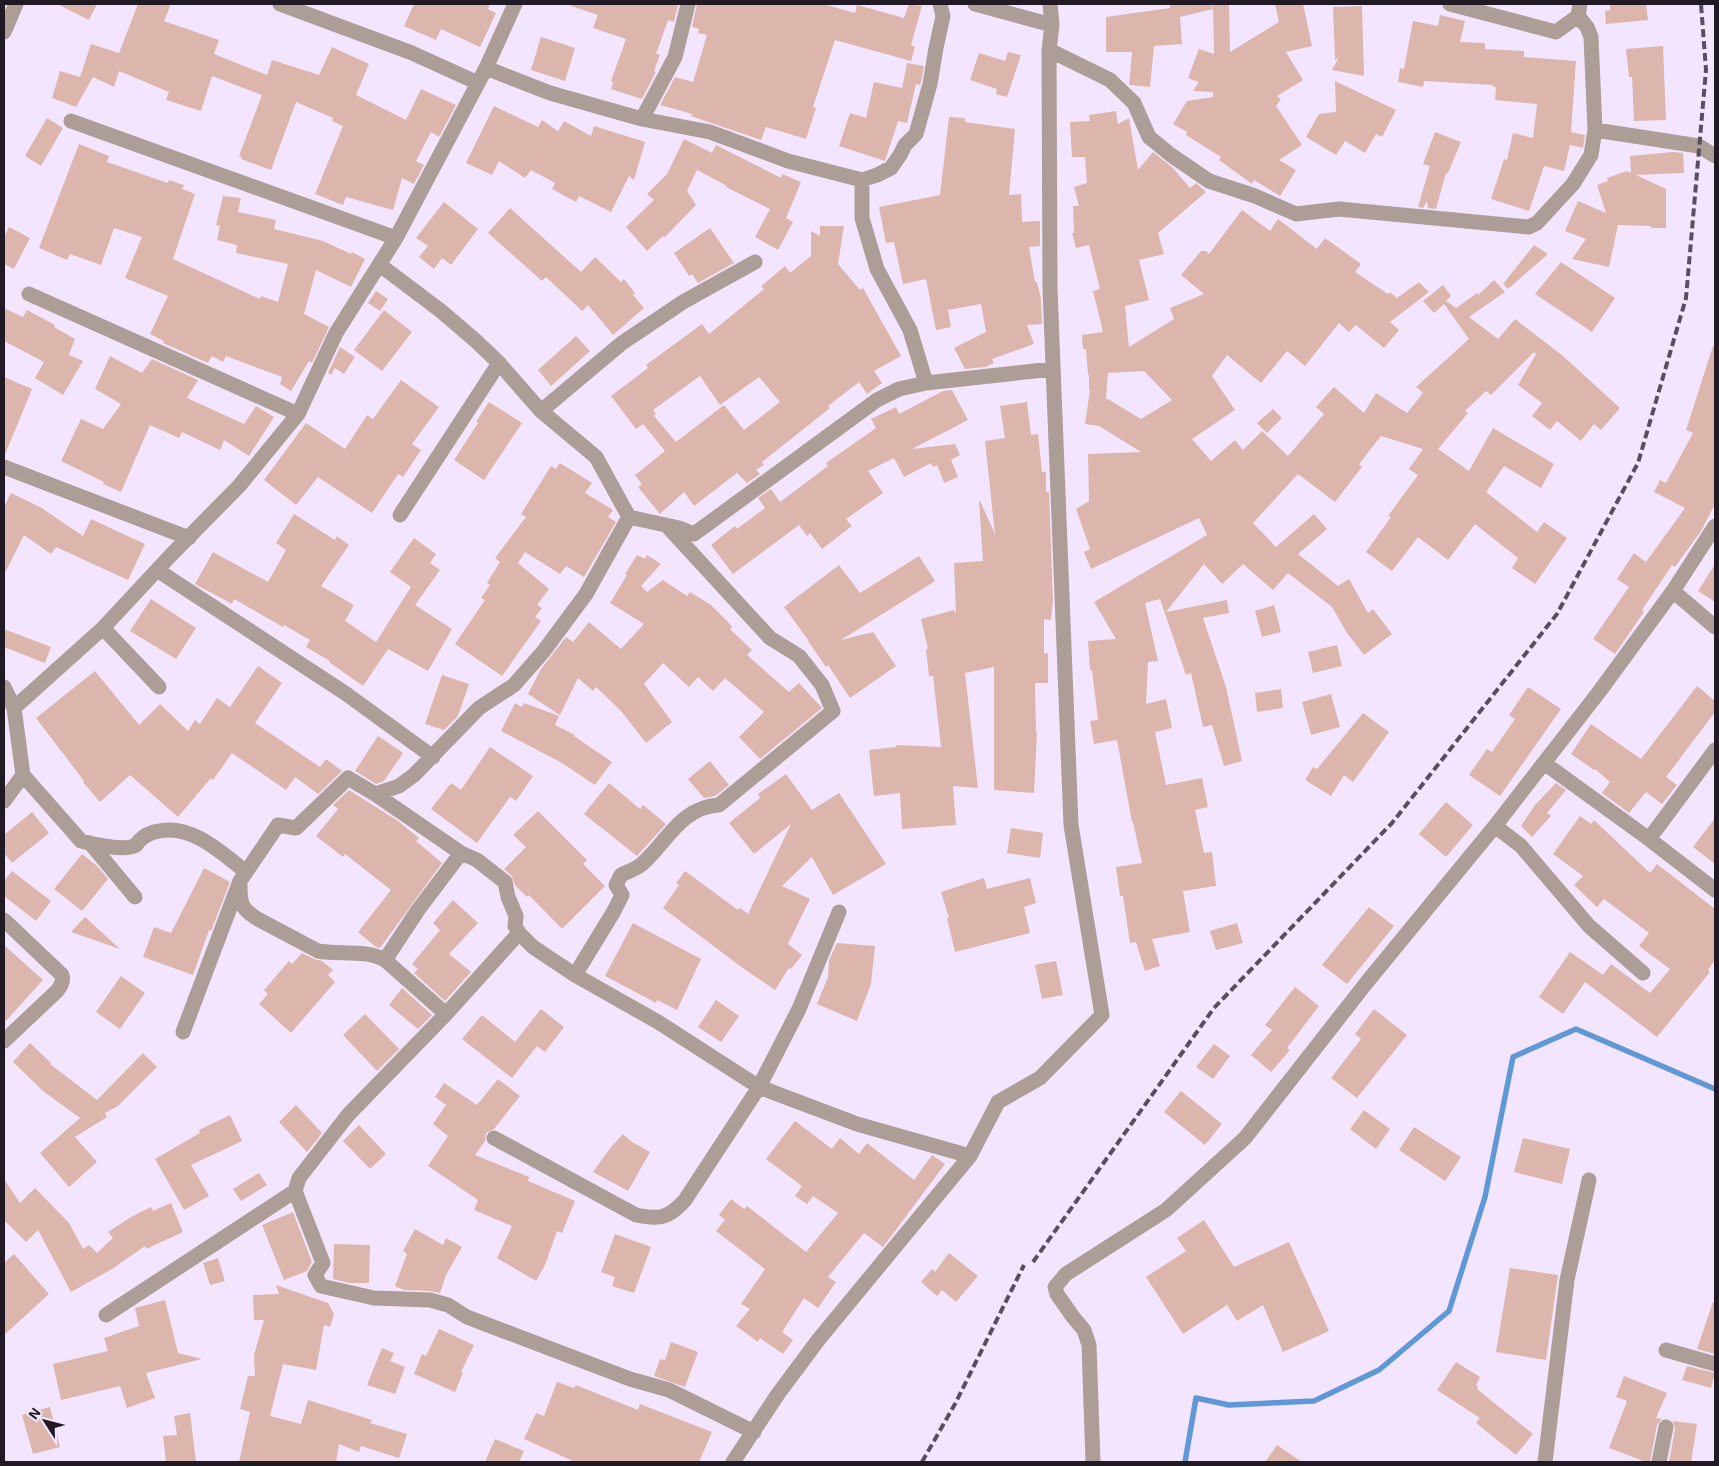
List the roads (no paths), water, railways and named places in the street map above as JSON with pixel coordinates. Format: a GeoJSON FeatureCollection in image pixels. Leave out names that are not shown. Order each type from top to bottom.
{"type":"FeatureCollection","features":[{"type":"Feature","properties":{"kind":"street"},"geometry":{"type":"LineString","coordinates":[[4,32],[16,4]]}},
{"type":"Feature","properties":{"kind":"street"},"geometry":{"type":"LineString","coordinates":[[280,4],[412,53],[478,84]]}},
{"type":"Feature","properties":{"kind":"street"},"geometry":{"type":"LineString","coordinates":[[14,708],[103,628],[238,486],[298,414],[336,333],[396,238],[478,84],[515,4]]}},
{"type":"Feature","properties":{"kind":"street"},"geometry":{"type":"LineString","coordinates":[[642,119],[675,57],[688,4]]}},
{"type":"Feature","properties":{"kind":"street"},"geometry":{"type":"LineString","coordinates":[[486,68],[550,93],[642,119],[710,132],[788,161],[862,180],[891,168],[905,145],[916,134],[930,84],[943,16],[940,4]]}},
{"type":"Feature","properties":{"kind":"street"},"geometry":{"type":"LineString","coordinates":[[975,4],[1052,25]]}},
{"type":"Feature","properties":{"kind":"street"},"geometry":{"type":"LineString","coordinates":[[733,1462],[778,1394],[819,1339],[970,1156],[998,1102],[1040,1078],[1102,1015],[1071,825],[1050,289],[1048,50],[1052,25],[1050,4]]}},
{"type":"Feature","properties":{"kind":"street"},"geometry":{"type":"LineString","coordinates":[[1048,50],[1110,80],[1134,103],[1149,137],[1171,155],[1209,181],[1255,196],[1296,214],[1339,209],[1529,227],[1537,223],[1573,184],[1591,154],[1595,130],[1591,37],[1579,10],[1556,32],[1450,4]]}},
{"type":"Feature","properties":{"kind":"street"},"geometry":{"type":"LineString","coordinates":[[71,121],[396,238]]}},
{"type":"Feature","properties":{"kind":"street"},"geometry":{"type":"LineString","coordinates":[[1595,130],[1699,146],[1715,156]]}},
{"type":"Feature","properties":{"kind":"street"},"geometry":{"type":"LineString","coordinates":[[862,180],[862,218],[877,269],[910,330],[926,383]]}},
{"type":"Feature","properties":{"kind":"street"},"geometry":{"type":"LineString","coordinates":[[541,411],[622,343],[682,302],[755,262]]}},
{"type":"Feature","properties":{"kind":"street"},"geometry":{"type":"LineString","coordinates":[[380,265],[441,311],[499,363],[541,411],[596,457],[628,518]]}},
{"type":"Feature","properties":{"kind":"street"},"geometry":{"type":"LineString","coordinates":[[29,294],[298,414]]}},
{"type":"Feature","properties":{"kind":"street"},"geometry":{"type":"LineString","coordinates":[[400,515],[499,363]]}},
{"type":"Feature","properties":{"kind":"street"},"geometry":{"type":"LineString","coordinates":[[628,518],[694,534],[877,400],[900,389],[926,383],[1053,369]]}},
{"type":"Feature","properties":{"kind":"street"},"geometry":{"type":"LineString","coordinates":[[4,467],[189,538]]}},
{"type":"Feature","properties":{"kind":"street"},"geometry":{"type":"LineString","coordinates":[[375,794],[399,786],[414,775],[479,708],[514,685],[543,652],[586,594],[628,518]]}},
{"type":"Feature","properties":{"kind":"street"},"geometry":{"type":"LineString","coordinates":[[575,975],[622,895],[616,885],[621,875],[640,866],[686,816],[709,806],[719,805],[833,711],[822,685],[799,656],[770,638],[667,526]]}},
{"type":"Feature","properties":{"kind":"street"},"geometry":{"type":"LineString","coordinates":[[1093,1462],[1089,1345],[1084,1330],[1057,1294],[1055,1286],[1066,1274],[1166,1210],[1245,1138],[1367,982],[1495,826],[1600,692],[1673,591],[1715,526]]}},
{"type":"Feature","properties":{"kind":"street"},"geometry":{"type":"LineString","coordinates":[[157,570],[345,693],[433,757]]}},
{"type":"Feature","properties":{"kind":"street"},"geometry":{"type":"LineString","coordinates":[[1673,591],[1715,627]]}},
{"type":"Feature","properties":{"kind":"street"},"geometry":{"type":"LineString","coordinates":[[103,628],[159,687]]}},
{"type":"Feature","properties":{"kind":"street"},"geometry":{"type":"LineString","coordinates":[[4,687],[14,708],[23,775],[81,841],[126,848],[136,845],[147,835],[159,831],[172,830],[187,833],[212,846],[243,877]]}},
{"type":"Feature","properties":{"kind":"street"},"geometry":{"type":"LineString","coordinates":[[1649,838],[1715,750]]}},
{"type":"Feature","properties":{"kind":"street"},"geometry":{"type":"LineString","coordinates":[[1544,763],[1649,838],[1715,890]]}},
{"type":"Feature","properties":{"kind":"street"},"geometry":{"type":"LineString","coordinates":[[4,801],[23,775]]}},
{"type":"Feature","properties":{"kind":"street"},"geometry":{"type":"LineString","coordinates":[[183,1032],[243,877],[278,825],[296,828],[348,778],[461,852],[477,860],[505,882],[508,898],[516,916],[514,926],[519,934],[533,947],[575,975],[658,1022],[759,1087],[857,1124],[970,1156]]}},
{"type":"Feature","properties":{"kind":"street"},"geometry":{"type":"LineString","coordinates":[[399,786],[401,812]]}},
{"type":"Feature","properties":{"kind":"street"},"geometry":{"type":"LineString","coordinates":[[1495,826],[1522,846],[1589,926],[1643,973]]}},
{"type":"Feature","properties":{"kind":"street"},"geometry":{"type":"LineString","coordinates":[[90,843],[136,897]]}},
{"type":"Feature","properties":{"kind":"street"},"geometry":{"type":"LineString","coordinates":[[385,960],[414,916],[461,852]]}},
{"type":"Feature","properties":{"kind":"street"},"geometry":{"type":"LineString","coordinates":[[243,877],[240,902],[246,912],[318,951],[377,955],[446,1014]]}},
{"type":"Feature","properties":{"kind":"street"},"geometry":{"type":"LineString","coordinates":[[494,1138],[636,1215],[653,1219],[676,1210],[685,1200],[759,1087],[799,1008],[839,912]]}},
{"type":"Feature","properties":{"kind":"street"},"geometry":{"type":"LineString","coordinates":[[4,920],[63,978],[62,985],[57,991],[4,1041]]}},
{"type":"Feature","properties":{"kind":"street"},"geometry":{"type":"LineString","coordinates":[[106,1315],[295,1190],[299,1178],[348,1115],[446,1014],[519,934]]}},
{"type":"Feature","properties":{"kind":"street"},"geometry":{"type":"LineString","coordinates":[[1545,1462],[1567,1280],[1589,1180]]}},
{"type":"Feature","properties":{"kind":"street"},"geometry":{"type":"LineString","coordinates":[[295,1190],[323,1263],[315,1275],[321,1286],[374,1298],[430,1300],[448,1305],[468,1317],[630,1380],[669,1390],[754,1432]]}},
{"type":"Feature","properties":{"kind":"street"},"geometry":{"type":"LineString","coordinates":[[1666,1350],[1715,1364]]}},
{"type":"Feature","properties":{"kind":"street"},"geometry":{"type":"LineString","coordinates":[[1658,1462],[1666,1427]]}},
{"type":"Feature","properties":{"kind":"waterway"},"geometry":{"type":"LineString","coordinates":[[1185,1462],[1196,1398],[1229,1405],[1314,1401],[1379,1370],[1449,1311],[1485,1197],[1513,1057],[1576,1029],[1715,1089]]}},
{"type":"Feature","properties":{"kind":"railway"},"geometry":{"type":"LineString","coordinates":[[1033,1262],[1214,1008],[1392,823],[1557,614],[1638,463],[1686,298],[1706,70],[1701,4]]}},
{"type":"Feature","properties":{"kind":"railway"},"geometry":{"type":"LineString","coordinates":[[922,1462],[955,1404],[1024,1265]]}}]}
